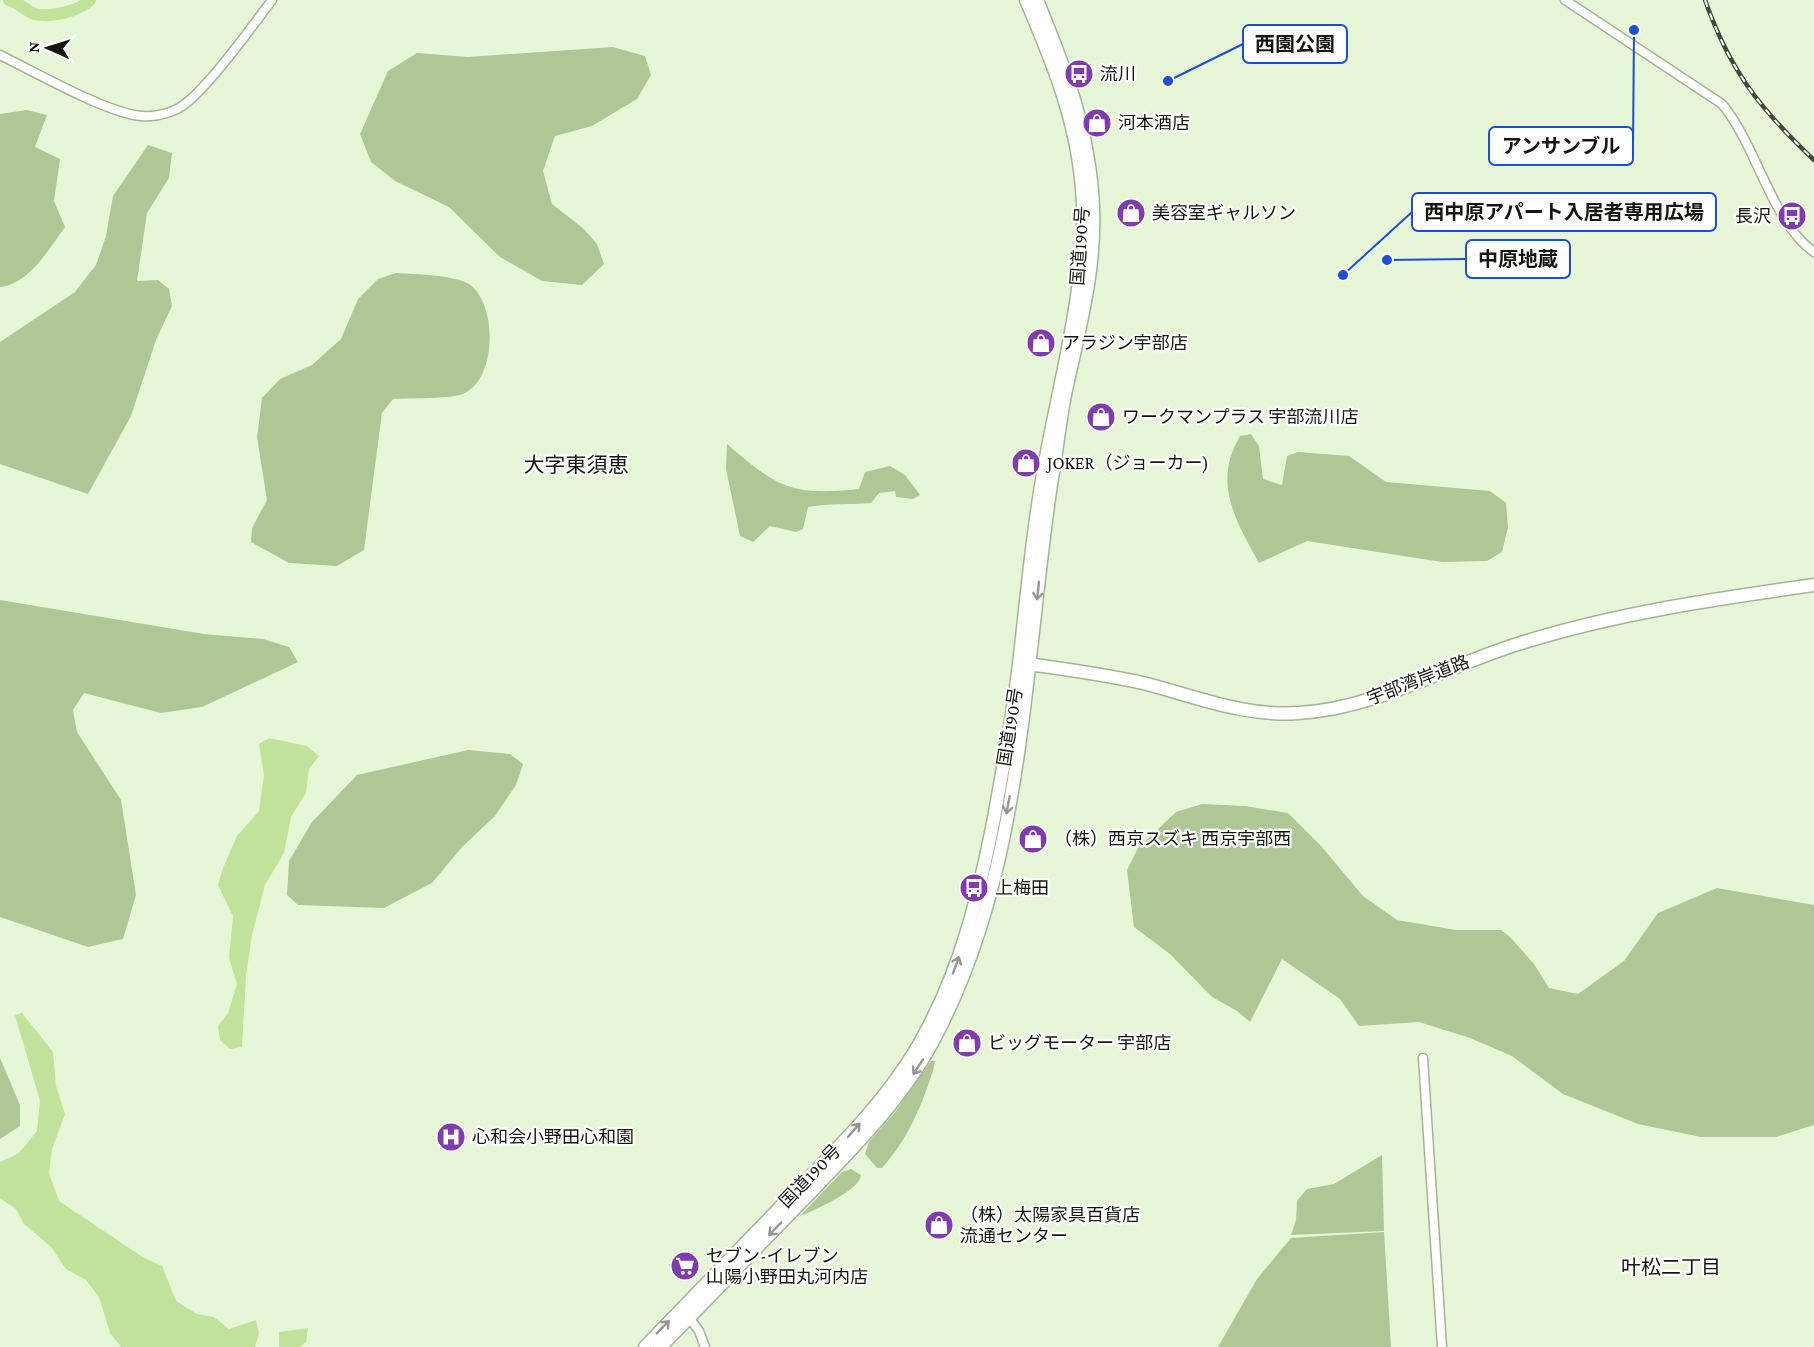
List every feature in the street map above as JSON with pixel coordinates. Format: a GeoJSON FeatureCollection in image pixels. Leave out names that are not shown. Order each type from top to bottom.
{"type":"FeatureCollection","features":[{"type":"Feature","properties":{"kind":"highway","name":"国道190号"},"geometry":{"type":"LineString","coordinates":[[1025,663],[1038,501],[1079,283],[1083,237],[1082,188],[1073,125],[1054,66],[1026,0]]}},
{"type":"Feature","properties":{"kind":"highway","name":"国道190号"},"geometry":{"type":"LineString","coordinates":[[660,1347],[686,1312],[842,1144],[904,1068],[926,1032],[950,980],[977,896],[1025,663],[1065,396],[1090,273],[1093,219],[1090,165],[1080,117],[1063,63],[1037,0]]}},
{"type":"Feature","properties":{"kind":"highway","name":"宇部湾岸道路"},"geometry":{"type":"LineString","coordinates":[[1025,663],[1120,678],[1252,711],[1305,713],[1357,702],[1492,652],[1589,623],[1670,606],[1814,585]]}},
{"type":"Feature","properties":{"kind":"highway","name":"国道190号"},"geometry":{"type":"LineString","coordinates":[[645,1347],[686,1312]]}},
{"type":"Feature","properties":{"kind":"street"},"geometry":{"type":"LineString","coordinates":[[0,55],[122,111],[149,116],[163,114],[179,108],[199,91],[272,0]]}},
{"type":"Feature","properties":{"kind":"street"},"geometry":{"type":"LineString","coordinates":[[1564,0],[1722,104],[1743,132],[1789,227],[1814,252]]}},
{"type":"Feature","properties":{"kind":"street"},"geometry":{"type":"LineString","coordinates":[[1423,1058],[1442,1347]]}},
{"type":"Feature","properties":{"kind":"street"},"geometry":{"type":"LineString","coordinates":[[686,1312],[703,1338],[705,1347]]}},
{"type":"Feature","properties":{"kind":"shaded area"},"geometry":{"type":"Polygon","coordinates":[[[613,47],[645,56],[651,75],[637,99],[592,126],[555,136],[543,171],[552,204],[584,229],[597,244],[604,264],[582,285],[542,281],[500,257],[449,207],[395,181],[371,162],[360,134],[388,71],[417,53],[468,57],[613,47]]]}},
{"type":"Feature","properties":{"kind":"shaded area"},"geometry":{"type":"Polygon","coordinates":[[[27,110],[47,115],[35,147],[60,159],[54,201],[65,227],[29,273],[10,285],[0,287],[0,114],[27,110]]]}},
{"type":"Feature","properties":{"kind":"shaded area"},"geometry":{"type":"Polygon","coordinates":[[[148,145],[172,153],[169,178],[147,213],[137,281],[158,280],[169,289],[172,306],[156,340],[131,416],[88,494],[0,464],[0,342],[75,292],[96,265],[106,236],[113,196],[148,145]]]}},
{"type":"Feature","properties":{"kind":"shaded area"},"geometry":{"type":"Polygon","coordinates":[[[396,273],[463,281],[478,294],[485,308],[490,341],[482,374],[474,386],[457,396],[393,399],[382,413],[364,550],[337,566],[289,563],[251,542],[252,528],[267,500],[257,437],[262,398],[280,379],[312,365],[341,339],[358,299],[378,279],[396,273]]]}},
{"type":"Feature","properties":{"kind":"shaded area"},"geometry":{"type":"Polygon","coordinates":[[[1251,434],[1259,446],[1263,479],[1282,485],[1287,456],[1298,452],[1349,456],[1386,482],[1490,491],[1506,503],[1508,527],[1502,552],[1487,561],[1442,562],[1307,541],[1259,563],[1235,517],[1228,486],[1228,470],[1232,453],[1240,436],[1251,434]]]}},
{"type":"Feature","properties":{"kind":"shaded area"},"geometry":{"type":"Polygon","coordinates":[[[727,444],[760,471],[787,486],[817,491],[859,489],[865,472],[890,466],[905,475],[920,495],[913,499],[896,497],[895,491],[879,493],[871,503],[808,507],[803,529],[796,532],[770,526],[753,542],[740,536],[726,469],[727,444]]]}},
{"type":"Feature","properties":{"kind":"shaded area"},"geometry":{"type":"Polygon","coordinates":[[[0,600],[204,634],[263,639],[289,647],[298,662],[202,707],[161,713],[84,693],[73,710],[77,732],[121,800],[136,895],[123,939],[88,947],[0,917],[0,600]]]}},
{"type":"Feature","properties":{"kind":"shaded area"},"geometry":{"type":"Polygon","coordinates":[[[269,738],[307,746],[319,756],[309,769],[306,793],[291,817],[284,853],[265,885],[252,935],[246,976],[242,1047],[230,1049],[220,1040],[218,1026],[228,1013],[237,984],[229,958],[233,916],[218,885],[237,836],[259,811],[264,775],[259,744],[269,738]]]}},
{"type":"Feature","properties":{"kind":"shaded area"},"geometry":{"type":"Polygon","coordinates":[[[468,750],[510,754],[523,764],[516,785],[495,816],[462,847],[432,883],[384,908],[298,905],[287,895],[289,861],[312,822],[357,775],[468,750]]]}},
{"type":"Feature","properties":{"kind":"shaded area"},"geometry":{"type":"Polygon","coordinates":[[[1202,804],[1245,806],[1288,813],[1321,846],[1363,896],[1397,920],[1456,930],[1501,930],[1534,964],[1549,988],[1578,994],[1624,961],[1658,913],[1717,888],[1814,905],[1814,1125],[1776,1137],[1701,1137],[1638,1124],[1563,1094],[1512,1056],[1470,1038],[1419,1022],[1359,1026],[1340,999],[1282,959],[1250,1022],[1237,1011],[1212,997],[1170,954],[1134,927],[1127,870],[1138,848],[1176,812],[1202,804]]]}},
{"type":"Feature","properties":{"kind":"shaded area"},"geometry":{"type":"Polygon","coordinates":[[[22,1013],[53,1052],[56,1086],[65,1114],[52,1149],[49,1173],[59,1201],[144,1258],[162,1266],[176,1301],[197,1314],[214,1317],[229,1329],[256,1320],[259,1333],[255,1347],[121,1347],[110,1333],[99,1297],[86,1280],[66,1269],[51,1247],[24,1224],[16,1209],[0,1198],[0,1162],[19,1153],[37,1131],[40,1101],[15,1015],[22,1013]]]}},
{"type":"Feature","properties":{"kind":"shaded area"},"geometry":{"type":"Polygon","coordinates":[[[0,1058],[20,1105],[20,1126],[0,1139],[0,1058]]]}},
{"type":"Feature","properties":{"kind":"shaded area"},"geometry":{"type":"Polygon","coordinates":[[[931,1061],[935,1061],[934,1067],[914,1121],[891,1157],[882,1168],[877,1168],[865,1154],[869,1142],[895,1112],[931,1061]]]}},
{"type":"Feature","properties":{"kind":"shaded area"},"geometry":{"type":"Polygon","coordinates":[[[1382,1155],[1384,1231],[1291,1235],[1296,1220],[1297,1201],[1307,1189],[1334,1184],[1382,1155]]]}},
{"type":"Feature","properties":{"kind":"shaded area"},"geometry":{"type":"Polygon","coordinates":[[[851,1169],[861,1175],[853,1187],[799,1217],[842,1172],[851,1169]]]}},
{"type":"Feature","properties":{"kind":"shaded area"},"geometry":{"type":"Polygon","coordinates":[[[1384,1232],[1391,1347],[1218,1347],[1257,1279],[1291,1238],[1384,1232]]]}},
{"type":"Feature","properties":{"kind":"shaded area"},"geometry":{"type":"Polygon","coordinates":[[[308,1328],[306,1342],[300,1347],[279,1347],[279,1332],[308,1328]]]}},
{"type":"Feature","properties":{"kind":"waterway"},"geometry":{"type":"LineString","coordinates":[[9,0],[28,11],[41,15],[72,10],[90,0]]}},
{"type":"Feature","properties":{"kind":"railway"},"geometry":{"type":"LineString","coordinates":[[1705,0],[1725,48],[1749,88],[1762,106],[1814,160]]}},
{"type":"Feature","properties":{"kind":"place","name":"アンサンブル"},"geometry":{"type":"Point","coordinates":[1634,30]}},
{"type":"Feature","properties":{"kind":"place","name":"流川"},"geometry":{"type":"Point","coordinates":[1079,74]}},
{"type":"Feature","properties":{"kind":"place","name":"西園公園"},"geometry":{"type":"Point","coordinates":[1168,81]}},
{"type":"Feature","properties":{"kind":"place","name":"河本酒店"},"geometry":{"type":"Point","coordinates":[1097,123]}},
{"type":"Feature","properties":{"kind":"place","name":"美容室ギャルソン"},"geometry":{"type":"Point","coordinates":[1131,213]}},
{"type":"Feature","properties":{"kind":"place","name":"長沢"},"geometry":{"type":"Point","coordinates":[1792,216]}},
{"type":"Feature","properties":{"kind":"place","name":"中原地蔵"},"geometry":{"type":"Point","coordinates":[1387,260]}},
{"type":"Feature","properties":{"kind":"place","name":"西中原アパート入居者専用広場"},"geometry":{"type":"Point","coordinates":[1343,275]}},
{"type":"Feature","properties":{"kind":"place","name":"アラジン宇部店"},"geometry":{"type":"Point","coordinates":[1041,343]}},
{"type":"Feature","properties":{"kind":"place","name":"ワークマンプラス 宇部流川店"},"geometry":{"type":"Point","coordinates":[1101,417]}},
{"type":"Feature","properties":{"kind":"place","name":"JOKER（ジョーカー)"},"geometry":{"type":"Point","coordinates":[1026,463]}},
{"type":"Feature","properties":{"kind":"place","name":"（株）西京スズキ 西京宇部西"},"geometry":{"type":"Point","coordinates":[1033,839]}},
{"type":"Feature","properties":{"kind":"place","name":"上梅田"},"geometry":{"type":"Point","coordinates":[974,888]}},
{"type":"Feature","properties":{"kind":"place","name":"ビッグモーター 宇部店"},"geometry":{"type":"Point","coordinates":[967,1043]}},
{"type":"Feature","properties":{"kind":"place","name":"心和会小野田心和園"},"geometry":{"type":"Point","coordinates":[451,1137]}},
{"type":"Feature","properties":{"kind":"place","name":"（株）太陽家具百貨店 流通センター"},"geometry":{"type":"Point","coordinates":[939,1225]}},
{"type":"Feature","properties":{"kind":"place","name":"セブン-イレブン 山陽小野田丸河内店"},"geometry":{"type":"Point","coordinates":[685,1266]}},
{"type":"Feature","properties":{"kind":"district","name":"大字東須恵"},"geometry":{"type":"Point","coordinates":[576,465]}},
{"type":"Feature","properties":{"kind":"district","name":"叶松二丁目"},"geometry":{"type":"Point","coordinates":[1671,1267]}}]}
